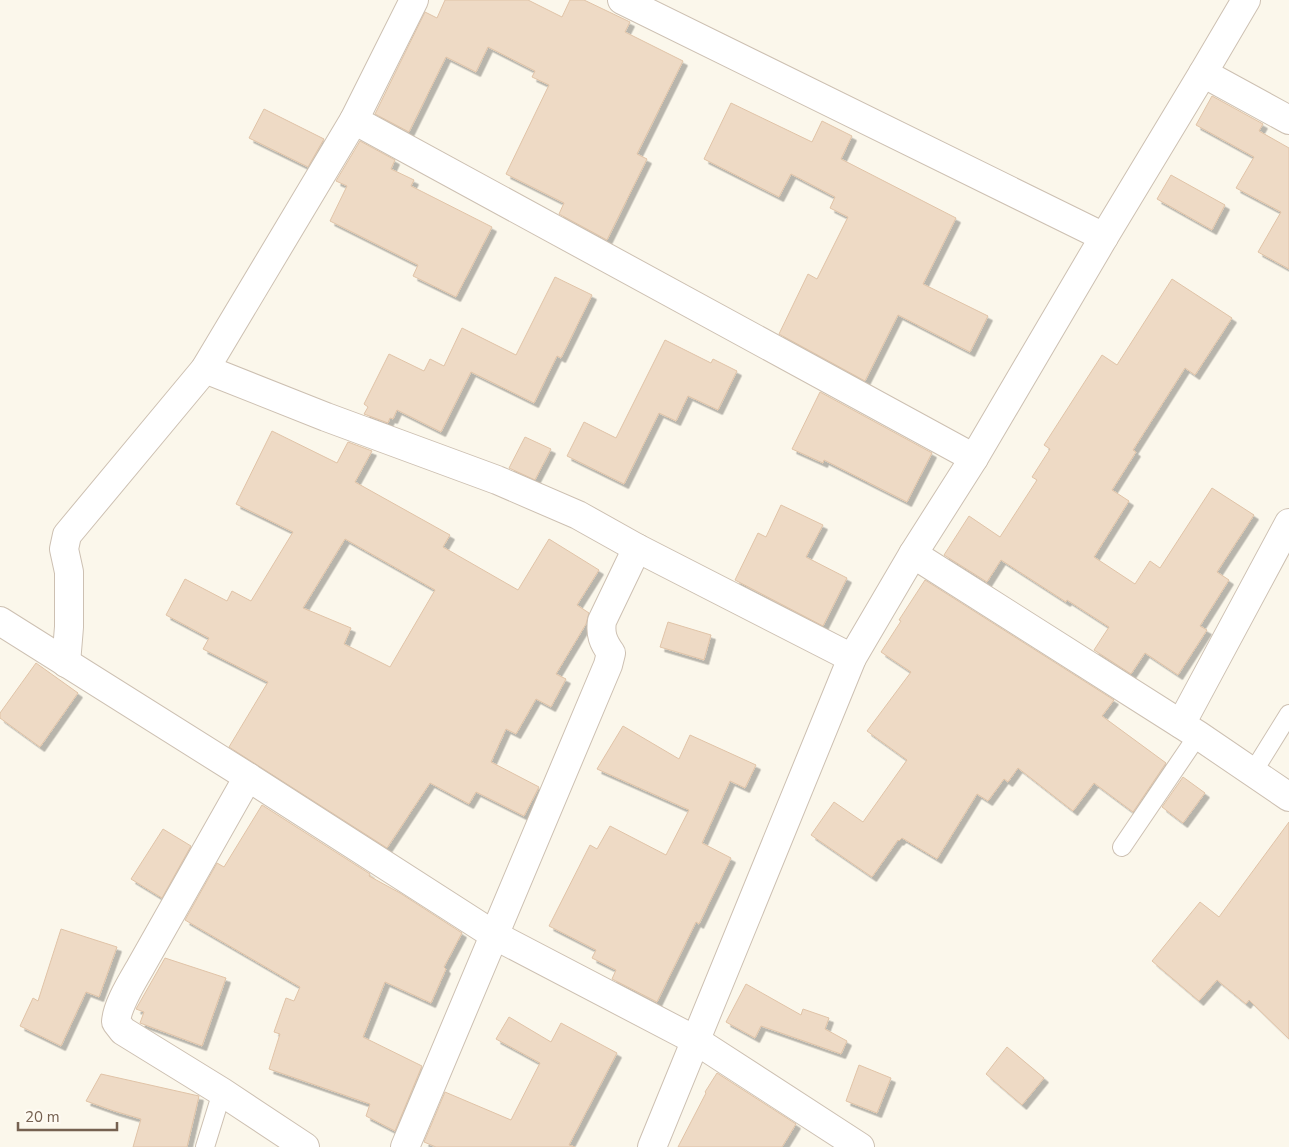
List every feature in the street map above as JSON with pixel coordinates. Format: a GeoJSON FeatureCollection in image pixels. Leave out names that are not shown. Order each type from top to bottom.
{"type":"FeatureCollection","features":[{"type":"Feature","properties":{"kind":"street"},"geometry":{"type":"LineString","coordinates":[[66,663],[70,572],[64,549],[67,535],[205,369],[354,120],[414,0]]}},
{"type":"Feature","properties":{"kind":"street"},"geometry":{"type":"LineString","coordinates":[[622,0],[1104,236]]}},
{"type":"Feature","properties":{"kind":"street"},"geometry":{"type":"LineString","coordinates":[[652,1147],[852,658],[913,554],[974,458],[1104,236],[1204,73],[1240,2]]}},
{"type":"Feature","properties":{"kind":"street"},"geometry":{"type":"LineString","coordinates":[[1204,73],[1289,120]]}},
{"type":"Feature","properties":{"kind":"street"},"geometry":{"type":"LineString","coordinates":[[354,120],[974,458]]}},
{"type":"Feature","properties":{"kind":"street"},"geometry":{"type":"LineString","coordinates":[[205,369],[326,417],[497,480],[578,515],[637,548],[852,658]]}},
{"type":"Feature","properties":{"kind":"street"},"geometry":{"type":"LineString","coordinates":[[1190,730],[1289,523]]}},
{"type":"Feature","properties":{"kind":"street"},"geometry":{"type":"LineString","coordinates":[[405,1147],[608,665],[611,653],[604,644],[600,632],[602,621],[637,548]]}},
{"type":"Feature","properties":{"kind":"street"},"geometry":{"type":"LineString","coordinates":[[913,554],[1190,730],[1289,797]]}},
{"type":"Feature","properties":{"kind":"street"},"geometry":{"type":"LineString","coordinates":[[0,622],[248,777],[494,935],[696,1040],[860,1147]]}},
{"type":"Feature","properties":{"kind":"street"},"geometry":{"type":"LineString","coordinates":[[248,777],[141,966],[127,992],[116,1017],[116,1022],[123,1031],[222,1092],[305,1147]]}},
{"type":"Feature","properties":{"kind":"lane"},"geometry":{"type":"LineString","coordinates":[[1254,772],[1289,714]]}},
{"type":"Feature","properties":{"kind":"lane"},"geometry":{"type":"LineString","coordinates":[[1122,847],[1190,730]]}},
{"type":"Feature","properties":{"kind":"lane"},"geometry":{"type":"LineString","coordinates":[[205,1147],[222,1092]]}},
{"type":"Feature","properties":{"kind":"building"},"geometry":{"type":"Polygon","coordinates":[[[445,0],[528,0],[562,17],[570,0],[584,0],[630,22],[625,32],[683,61],[637,154],[647,159],[607,240],[559,214],[564,203],[506,174],[549,85],[532,77],[535,71],[488,47],[476,72],[446,57],[409,132],[375,114],[425,12],[437,18],[445,0]]]}},
{"type":"Feature","properties":{"kind":"building"},"geometry":{"type":"Polygon","coordinates":[[[1212,96],[1263,124],[1259,131],[1289,148],[1289,269],[1258,252],[1281,212],[1236,188],[1254,157],[1196,125],[1212,96]]]}},
{"type":"Feature","properties":{"kind":"building"},"geometry":{"type":"Polygon","coordinates":[[[731,103],[812,142],[822,121],[852,136],[841,159],[956,218],[923,284],[988,316],[970,352],[898,315],[865,381],[779,334],[808,274],[817,279],[848,217],[830,208],[835,197],[791,174],[779,197],[704,159],[731,103]]]}},
{"type":"Feature","properties":{"kind":"building"},"geometry":{"type":"Polygon","coordinates":[[[264,109],[324,139],[308,167],[249,138],[264,109]]]}},
{"type":"Feature","properties":{"kind":"building"},"geometry":{"type":"Polygon","coordinates":[[[360,141],[395,160],[391,169],[414,180],[411,186],[492,227],[456,297],[413,276],[418,265],[330,221],[347,186],[336,181],[360,141]]]}},
{"type":"Feature","properties":{"kind":"building"},"geometry":{"type":"Polygon","coordinates":[[[1171,175],[1225,205],[1212,230],[1157,199],[1171,175]]]}},
{"type":"Feature","properties":{"kind":"building"},"geometry":{"type":"Polygon","coordinates":[[[555,277],[592,295],[561,358],[557,356],[534,403],[471,372],[441,432],[397,410],[393,419],[390,418],[388,423],[364,414],[368,407],[364,404],[389,354],[424,371],[430,359],[444,366],[462,328],[516,355],[555,277]]]}},
{"type":"Feature","properties":{"kind":"building"},"geometry":{"type":"Polygon","coordinates":[[[1172,279],[1232,318],[1195,375],[1185,368],[1133,450],[1136,452],[1112,490],[1129,501],[1094,557],[1135,584],[1150,561],[1160,568],[1212,488],[1254,515],[1217,572],[1229,580],[1200,626],[1207,630],[1178,675],[1145,653],[1131,674],[1094,650],[1109,627],[1067,600],[1066,602],[1001,560],[987,582],[944,555],[969,516],[1000,537],[1037,480],[1032,477],[1050,449],[1044,445],[1102,355],[1117,365],[1172,279]]]}},
{"type":"Feature","properties":{"kind":"building"},"geometry":{"type":"Polygon","coordinates":[[[665,340],[711,363],[713,359],[737,371],[718,410],[688,396],[676,421],[659,413],[624,484],[567,456],[584,422],[616,438],[665,340]]]}},
{"type":"Feature","properties":{"kind":"building"},"geometry":{"type":"Polygon","coordinates":[[[820,392],[932,453],[907,502],[824,460],[823,463],[792,449],[820,392]]]}},
{"type":"Feature","properties":{"kind":"building"},"geometry":{"type":"Polygon","coordinates":[[[272,431],[337,463],[348,442],[372,451],[355,482],[450,535],[443,547],[518,590],[549,539],[599,570],[577,605],[589,613],[586,624],[556,674],[566,679],[551,707],[536,699],[516,734],[506,729],[491,762],[539,787],[524,816],[476,792],[469,804],[430,783],[387,848],[229,747],[268,682],[203,649],[209,638],[166,615],[185,579],[227,601],[232,591],[251,601],[293,532],[236,504],[272,431]],[[345,539],[303,608],[351,628],[344,644],[390,667],[435,590],[345,539]]]}},
{"type":"Feature","properties":{"kind":"building"},"geometry":{"type":"Polygon","coordinates":[[[525,437],[551,449],[535,480],[509,468],[525,437]]]}},
{"type":"Feature","properties":{"kind":"building"},"geometry":{"type":"Polygon","coordinates":[[[781,505],[823,525],[806,557],[847,578],[823,626],[735,580],[758,533],[766,537],[781,505]]]}},
{"type":"Feature","properties":{"kind":"building"},"geometry":{"type":"Polygon","coordinates":[[[925,580],[1114,700],[1102,716],[1166,763],[1133,812],[1094,783],[1073,811],[1018,768],[1008,782],[1004,779],[988,801],[977,794],[937,859],[902,838],[898,840],[872,877],[811,835],[834,802],[863,822],[907,760],[867,731],[911,672],[881,652],[925,580]]]}},
{"type":"Feature","properties":{"kind":"building"},"geometry":{"type":"Polygon","coordinates":[[[668,622],[711,635],[704,660],[660,647],[668,622]]]}},
{"type":"Feature","properties":{"kind":"building"},"geometry":{"type":"Polygon","coordinates":[[[36,663],[78,693],[40,747],[0,718],[0,713],[36,663]]]}},
{"type":"Feature","properties":{"kind":"building"},"geometry":{"type":"Polygon","coordinates":[[[623,726],[679,759],[690,735],[756,765],[745,788],[730,781],[702,843],[731,858],[699,924],[696,922],[657,1002],[612,979],[616,970],[592,958],[596,950],[549,926],[590,845],[597,849],[610,826],[666,855],[689,810],[597,769],[623,726]]]}},
{"type":"Feature","properties":{"kind":"building"},"geometry":{"type":"Polygon","coordinates":[[[1183,777],[1205,793],[1183,823],[1162,807],[1183,777]]]}},
{"type":"Feature","properties":{"kind":"building"},"geometry":{"type":"Polygon","coordinates":[[[262,805],[370,874],[369,876],[400,893],[462,933],[444,967],[446,969],[431,1003],[385,982],[363,1037],[422,1066],[395,1131],[366,1116],[370,1104],[269,1069],[280,1034],[274,1032],[286,998],[294,1001],[300,987],[185,920],[217,863],[224,867],[262,805]]]}},
{"type":"Feature","properties":{"kind":"building"},"geometry":{"type":"Polygon","coordinates":[[[1289,822],[1289,1039],[1249,1000],[1246,1004],[1217,980],[1199,1001],[1152,961],[1200,902],[1219,917],[1289,822]]]}},
{"type":"Feature","properties":{"kind":"building"},"geometry":{"type":"Polygon","coordinates":[[[163,829],[191,846],[162,898],[131,879],[163,829]]]}},
{"type":"Feature","properties":{"kind":"building"},"geometry":{"type":"Polygon","coordinates":[[[61,929],[117,947],[99,997],[86,992],[61,1046],[20,1026],[33,998],[38,1001],[61,929]]]}},
{"type":"Feature","properties":{"kind":"building"},"geometry":{"type":"Polygon","coordinates":[[[165,958],[226,978],[202,1046],[140,1023],[144,1012],[136,1009],[165,958]]]}},
{"type":"Feature","properties":{"kind":"building"},"geometry":{"type":"Polygon","coordinates":[[[746,984],[801,1015],[803,1009],[829,1018],[825,1029],[847,1041],[841,1054],[761,1026],[755,1038],[726,1022],[746,984]]]}},
{"type":"Feature","properties":{"kind":"building"},"geometry":{"type":"Polygon","coordinates":[[[509,1017],[551,1042],[561,1023],[617,1053],[569,1145],[575,1147],[436,1147],[424,1142],[445,1092],[511,1120],[540,1063],[496,1039],[509,1017]]]}},
{"type":"Feature","properties":{"kind":"building"},"geometry":{"type":"Polygon","coordinates":[[[1007,1047],[1044,1078],[1022,1105],[986,1074],[1007,1047]]]}},
{"type":"Feature","properties":{"kind":"building"},"geometry":{"type":"Polygon","coordinates":[[[859,1065],[891,1078],[877,1113],[846,1101],[859,1065]]]}},
{"type":"Feature","properties":{"kind":"building"},"geometry":{"type":"Polygon","coordinates":[[[717,1073],[796,1124],[782,1147],[678,1147],[705,1092],[717,1073]]]}},
{"type":"Feature","properties":{"kind":"building"},"geometry":{"type":"Polygon","coordinates":[[[101,1074],[199,1096],[187,1147],[133,1147],[141,1119],[86,1101],[101,1074]]]}}]}
